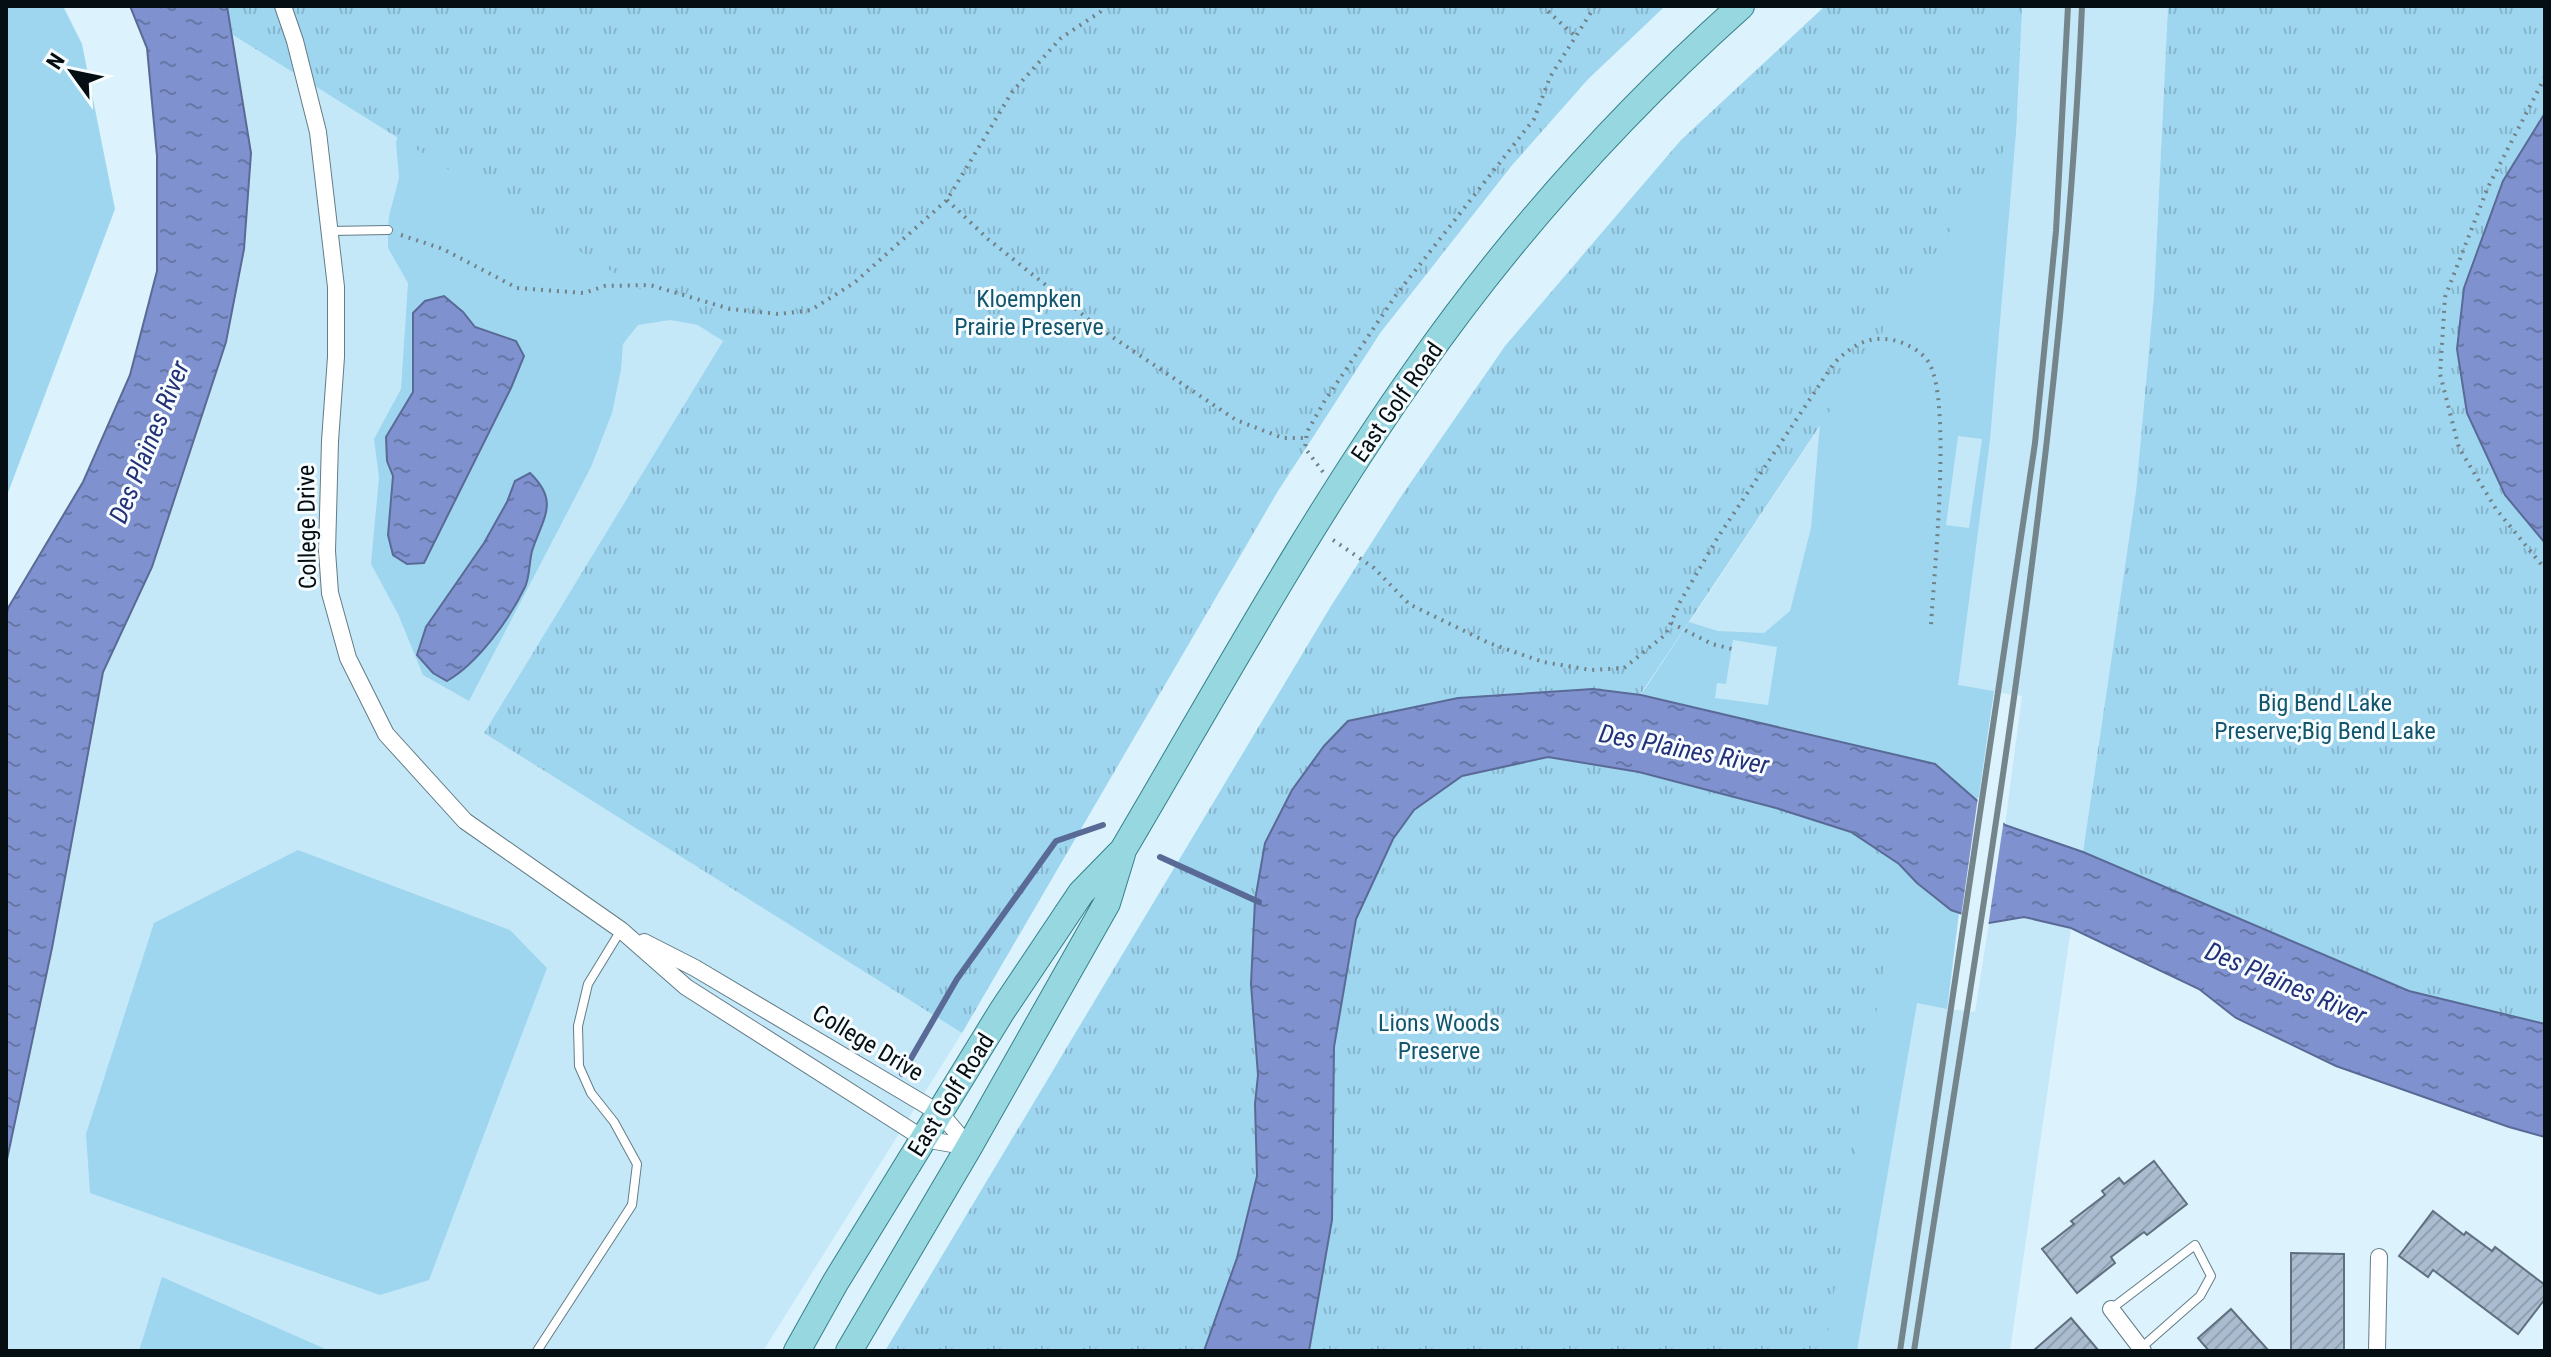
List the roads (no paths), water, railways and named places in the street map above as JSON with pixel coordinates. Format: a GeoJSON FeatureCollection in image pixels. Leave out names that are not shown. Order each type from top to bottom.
{"type":"FeatureCollection","features":[{"type":"Feature","properties":{"kind":"main road","name":"East Golf Road"},"geometry":{"type":"LineString","coordinates":[[797,1351],[835,1283],[1002,1011],[1081,893],[1123,850],[1314,528],[1416,370],[1508,250],[1603,140],[1741,6]]}},
{"type":"Feature","properties":{"kind":"main road","name":"East Golf Road"},"geometry":{"type":"LineString","coordinates":[[849,1351],[1107,903],[1123,850]]}},
{"type":"Feature","properties":{"kind":"street","name":"College Drive"},"geometry":{"type":"LineString","coordinates":[[283,6],[318,132],[336,287],[327,551],[330,593],[348,658],[386,734],[465,821],[621,930],[686,987],[924,1139],[969,1147]]}},
{"type":"Feature","properties":{"kind":"street","name":"College Drive"},"geometry":{"type":"LineString","coordinates":[[621,930],[695,968],[941,1114],[969,1147]]}},
{"type":"Feature","properties":{"kind":"street"},"geometry":{"type":"LineString","coordinates":[[2377,1351],[2379,1257]]}},
{"type":"Feature","properties":{"kind":"street"},"geometry":{"type":"LineString","coordinates":[[2111,1309],[2142,1350]]}},
{"type":"Feature","properties":{"kind":"lane"},"geometry":{"type":"LineString","coordinates":[[330,231],[388,230]]}},
{"type":"Feature","properties":{"kind":"lane"},"geometry":{"type":"LineString","coordinates":[[537,1351],[632,1205],[637,1164],[614,1122],[591,1093],[579,1066],[578,1026],[588,984],[621,930]]}},
{"type":"Feature","properties":{"kind":"lane"},"geometry":{"type":"LineString","coordinates":[[2111,1309],[2195,1245],[2211,1276],[2200,1296],[2142,1350]]}},
{"type":"Feature","properties":{"kind":"water","name":"Des Plaines River"},"geometry":{"type":"Polygon","coordinates":[[[130,6],[227,6],[251,153],[244,249],[226,342],[152,567],[103,672],[52,948],[6,1164],[6,618],[8,608],[83,482],[130,375],[157,271],[157,156],[147,48],[130,6]]]}},
{"type":"Feature","properties":{"kind":"water"},"geometry":{"type":"Polygon","coordinates":[[[2545,113],[2545,543],[2505,495],[2467,413],[2457,349],[2464,288],[2503,181],[2545,113]]]}},
{"type":"Feature","properties":{"kind":"water"},"geometry":{"type":"Polygon","coordinates":[[[444,296],[475,327],[516,341],[524,356],[424,563],[407,564],[393,555],[388,535],[393,476],[387,461],[386,437],[413,392],[413,313],[425,301],[444,296]]]}},
{"type":"Feature","properties":{"kind":"water"},"geometry":{"type":"Polygon","coordinates":[[[530,473],[539,483],[547,501],[525,587],[492,640],[447,681],[433,673],[417,655],[426,627],[484,543],[515,481],[530,473]]]}},
{"type":"Feature","properties":{"kind":"water","name":"Des Plaines River"},"geometry":{"type":"Polygon","coordinates":[[[1593,689],[1641,695],[1935,764],[2005,825],[2083,852],[2409,991],[2545,1024],[2545,1137],[2336,1066],[2236,1018],[2199,989],[2071,928],[2024,917],[1989,923],[1951,910],[1899,864],[1851,832],[1776,808],[1639,772],[1548,757],[1462,776],[1414,810],[1393,839],[1356,919],[1334,1047],[1332,1220],[1309,1351],[1204,1351],[1237,1258],[1257,1176],[1255,1104],[1258,1075],[1251,984],[1255,900],[1265,843],[1292,790],[1324,746],[1348,721],[1458,698],[1593,689]]]}},
{"type":"Feature","properties":{"kind":"waterway"},"geometry":{"type":"LineString","coordinates":[[902,1074],[957,979],[1056,841],[1103,825]]}},
{"type":"Feature","properties":{"kind":"waterway"},"geometry":{"type":"LineString","coordinates":[[1160,857],[1259,902]]}},
{"type":"Feature","properties":{"kind":"railway"},"geometry":{"type":"LineString","coordinates":[[1900,1351],[2035,443],[2056,231],[2068,6]]}},
{"type":"Feature","properties":{"kind":"railway"},"geometry":{"type":"LineString","coordinates":[[1914,1351],[1992,848],[2038,512],[2072,175],[2082,6]]}},
{"type":"Feature","properties":{"kind":"park label","name":"Kloempken Prairie Preserve"},"geometry":{"type":"Point","coordinates":[1029,313]}},
{"type":"Feature","properties":{"kind":"park label","name":"Big Bend Lake Preserve;Big Bend Lake"},"geometry":{"type":"Point","coordinates":[2325,717]}},
{"type":"Feature","properties":{"kind":"park label","name":"Lions Woods Preserve"},"geometry":{"type":"Point","coordinates":[1439,1037]}}]}
